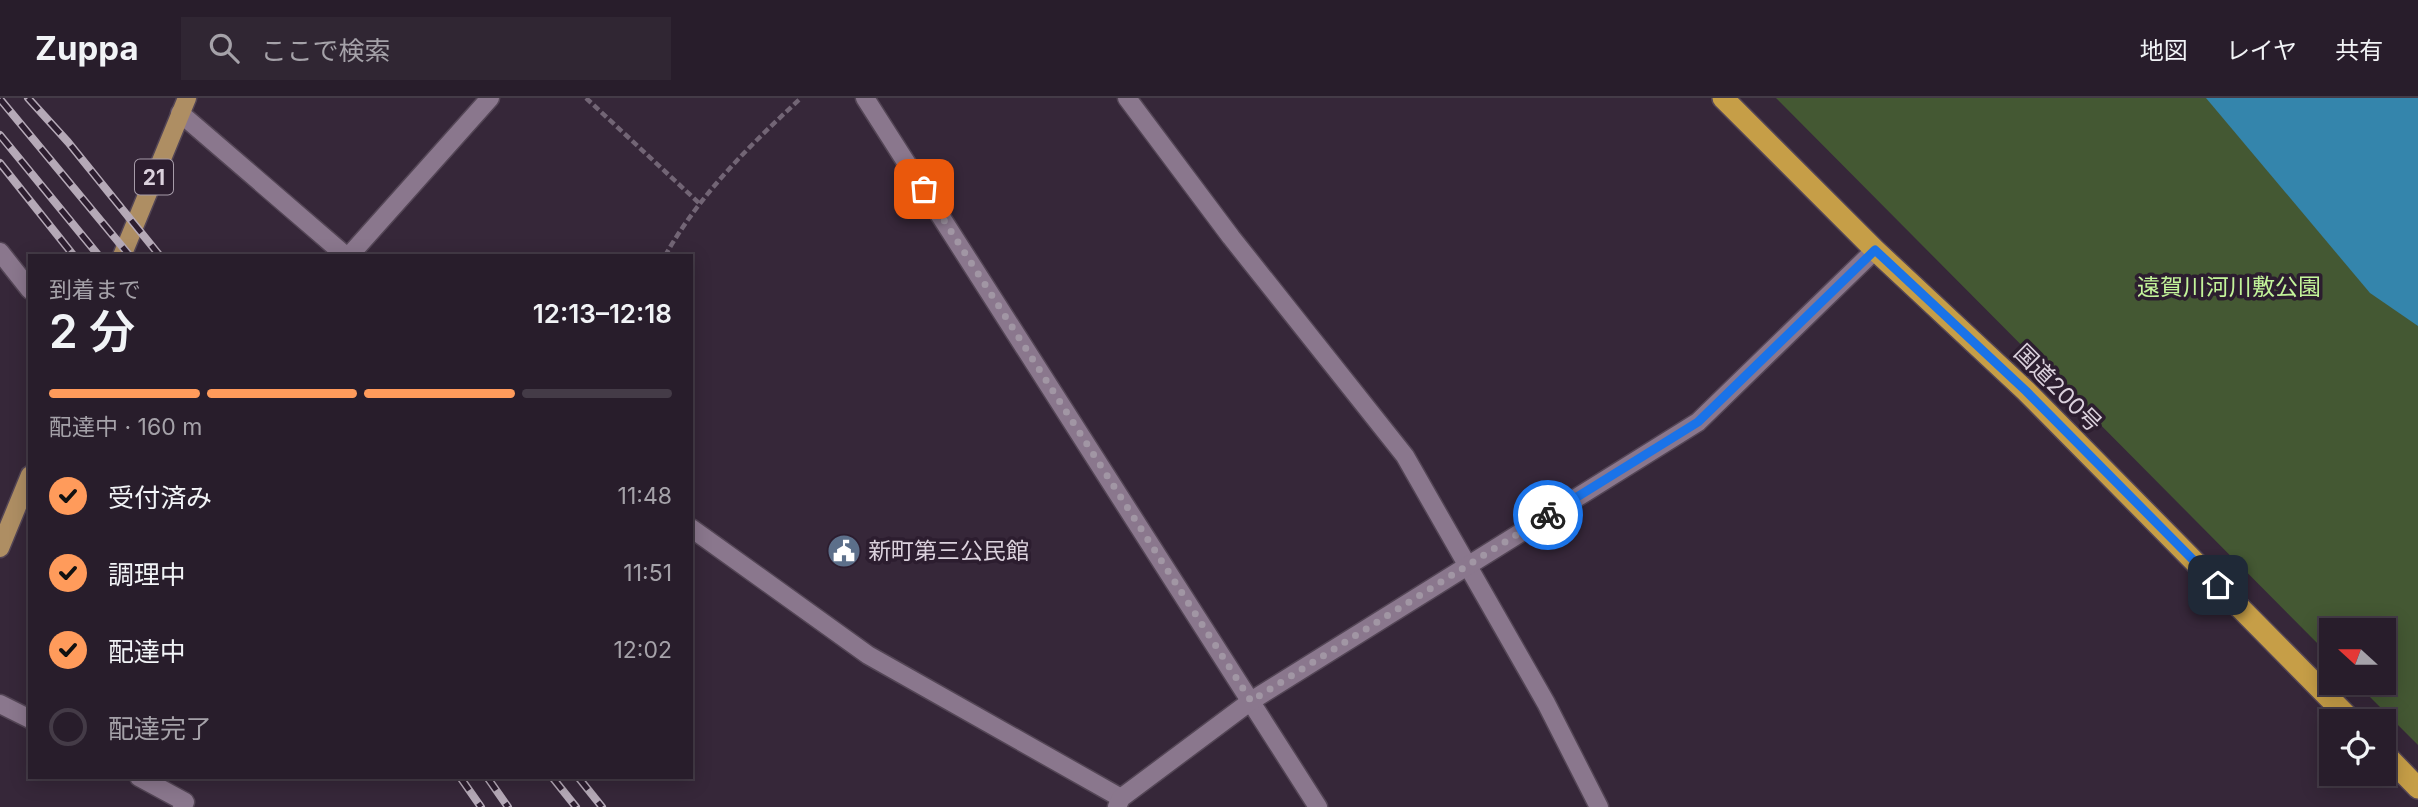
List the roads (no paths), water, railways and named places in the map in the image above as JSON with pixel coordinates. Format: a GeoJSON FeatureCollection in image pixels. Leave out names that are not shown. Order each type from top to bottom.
{"type":"FeatureCollection","features":[{"type":"Feature","properties":{"kind":"highway","name":"国道200号"},"geometry":{"type":"LineString","coordinates":[[1723,98],[1875,250],[2026,391],[2340,709]]}},
{"type":"Feature","properties":{"kind":"highway"},"geometry":{"type":"LineString","coordinates":[[2396,765],[2418,788]]}},
{"type":"Feature","properties":{"kind":"main road","name":"21"},"geometry":{"type":"LineString","coordinates":[[123,254],[183,106]]}},
{"type":"Feature","properties":{"kind":"main road"},"geometry":{"type":"LineString","coordinates":[[0,548],[28,480]]}},
{"type":"Feature","properties":{"kind":"street"},"geometry":{"type":"LineString","coordinates":[[349,254],[490,98]]}},
{"type":"Feature","properties":{"kind":"street"},"geometry":{"type":"LineString","coordinates":[[865,98],[1318,807]]}},
{"type":"Feature","properties":{"kind":"street"},"geometry":{"type":"LineString","coordinates":[[1127,98],[1231,237],[1405,456],[1546,703],[1599,807]]}},
{"type":"Feature","properties":{"kind":"street"},"geometry":{"type":"LineString","coordinates":[[183,106],[345,254]]}},
{"type":"Feature","properties":{"kind":"street"},"geometry":{"type":"LineString","coordinates":[[693,529],[868,655],[1119,803],[1251,701],[1698,422],[1875,250]]}},
{"type":"Feature","properties":{"kind":"street"},"geometry":{"type":"LineString","coordinates":[[0,252],[28,287]]}},
{"type":"Feature","properties":{"kind":"street"},"geometry":{"type":"LineString","coordinates":[[0,704],[28,718]]}},
{"type":"Feature","properties":{"kind":"street"},"geometry":{"type":"LineString","coordinates":[[143,779],[185,802],[181,807]]}},
{"type":"Feature","properties":{"kind":"water"},"geometry":{"type":"Polygon","coordinates":[[[2206,98],[2418,98],[2418,326],[2370,293],[2206,98]]]}},
{"type":"Feature","properties":{"kind":"railway"},"geometry":{"type":"LineString","coordinates":[[28,98],[68,142],[158,254]]}},
{"type":"Feature","properties":{"kind":"railway"},"geometry":{"type":"LineString","coordinates":[[0,99],[128,254]]}},
{"type":"Feature","properties":{"kind":"railway"},"geometry":{"type":"LineString","coordinates":[[0,135],[97,254]]}},
{"type":"Feature","properties":{"kind":"railway"},"geometry":{"type":"LineString","coordinates":[[0,163],[72,254]]}},
{"type":"Feature","properties":{"kind":"railway"},"geometry":{"type":"LineString","coordinates":[[461,779],[481,807]]}},
{"type":"Feature","properties":{"kind":"railway"},"geometry":{"type":"LineString","coordinates":[[488,779],[508,807]]}},
{"type":"Feature","properties":{"kind":"railway"},"geometry":{"type":"LineString","coordinates":[[554,779],[576,807]]}},
{"type":"Feature","properties":{"kind":"railway"},"geometry":{"type":"LineString","coordinates":[[580,779],[602,807]]}},
{"type":"Feature","properties":{"kind":"place","name":"新町第三公民館"},"geometry":{"type":"Point","coordinates":[844,551]}},
{"type":"Feature","properties":{"kind":"park label","name":"遠賀川河川敷公園"},"geometry":{"type":"Point","coordinates":[2229,287]}}]}
